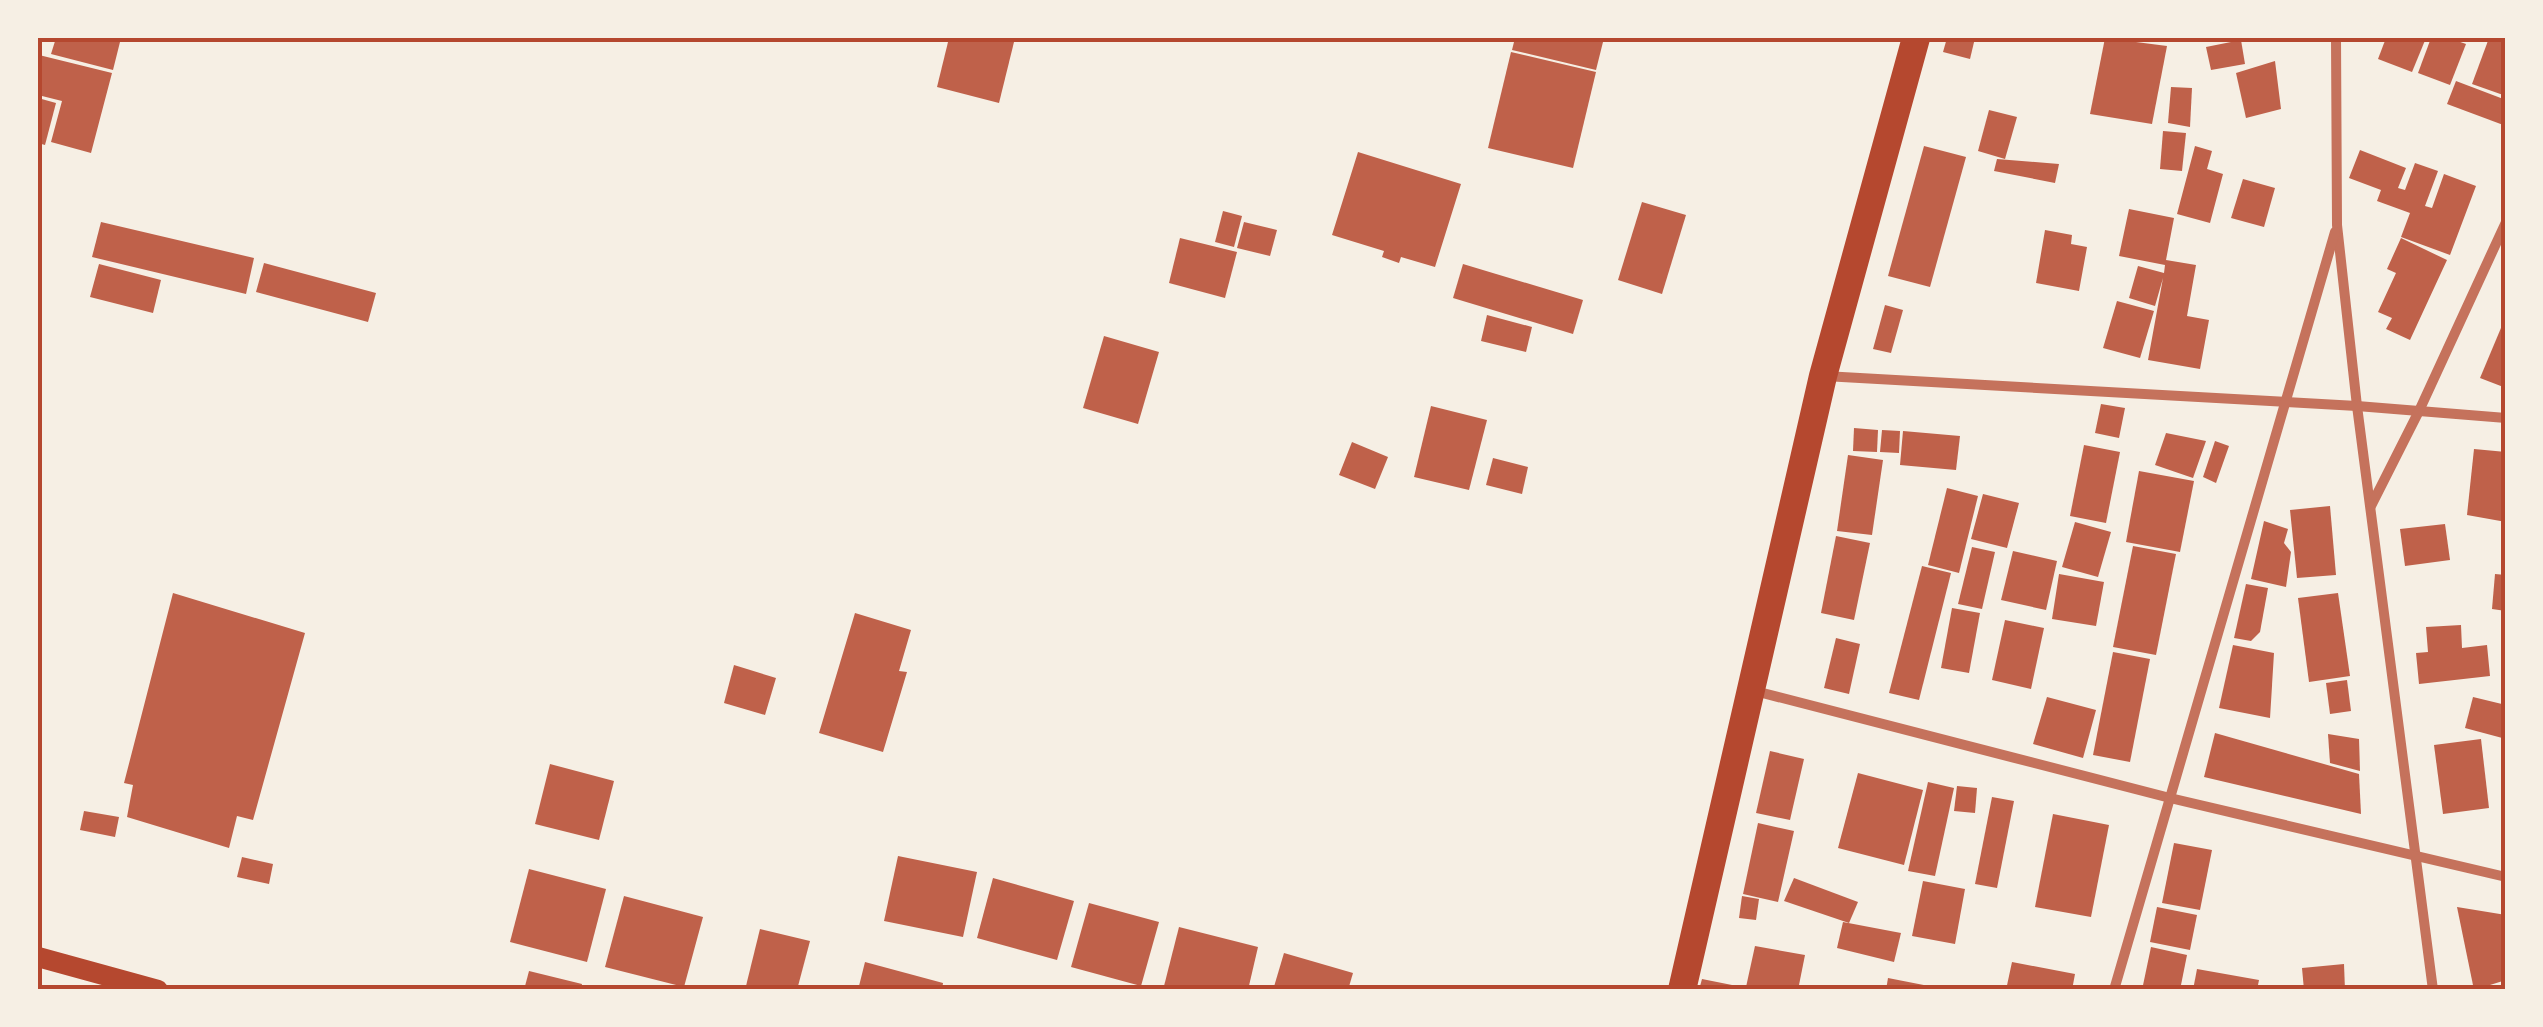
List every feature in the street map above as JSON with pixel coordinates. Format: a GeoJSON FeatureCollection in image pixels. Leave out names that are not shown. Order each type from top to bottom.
{"type":"FeatureCollection","features":[{"type":"Feature","properties":{"kind":"highway"},"geometry":{"type":"LineString","coordinates":[[1682,990],[1823,376],[1916,38]]}},
{"type":"Feature","properties":{"kind":"main road"},"geometry":{"type":"LineString","coordinates":[[38,958],[158,990]]}},
{"type":"Feature","properties":{"kind":"street"},"geometry":{"type":"LineString","coordinates":[[2339,38],[2338,224],[2433,990]]}},
{"type":"Feature","properties":{"kind":"street"},"geometry":{"type":"LineString","coordinates":[[2371,506],[2506,222]]}},
{"type":"Feature","properties":{"kind":"street"},"geometry":{"type":"LineString","coordinates":[[2114,990],[2338,224]]}},
{"type":"Feature","properties":{"kind":"street"},"geometry":{"type":"LineString","coordinates":[[1823,376],[2506,418]]}},
{"type":"Feature","properties":{"kind":"street"},"geometry":{"type":"LineString","coordinates":[[1750,690],[2170,798],[2506,877]]}},
{"type":"Feature","properties":{"kind":"building"},"geometry":{"type":"Polygon","coordinates":[[[56,38],[121,38],[113,70],[51,54],[56,38]]]}},
{"type":"Feature","properties":{"kind":"building"},"geometry":{"type":"Polygon","coordinates":[[[949,38],[1015,38],[999,103],[937,87],[949,38]]]}},
{"type":"Feature","properties":{"kind":"building"},"geometry":{"type":"Polygon","coordinates":[[[1515,38],[1604,38],[1596,70],[1512,50],[1515,38]]]}},
{"type":"Feature","properties":{"kind":"building"},"geometry":{"type":"Polygon","coordinates":[[[1947,38],[1975,38],[1970,59],[1943,52],[1947,38]]]}},
{"type":"Feature","properties":{"kind":"building"},"geometry":{"type":"Polygon","coordinates":[[[2105,38],[2167,46],[2152,124],[2090,114],[2105,38]]]}},
{"type":"Feature","properties":{"kind":"building"},"geometry":{"type":"Polygon","coordinates":[[[2386,38],[2426,38],[2412,72],[2378,59],[2386,38]]]}},
{"type":"Feature","properties":{"kind":"building"},"geometry":{"type":"Polygon","coordinates":[[[2431,38],[2449,38],[2466,44],[2450,85],[2418,73],[2431,38]]]}},
{"type":"Feature","properties":{"kind":"building"},"geometry":{"type":"Polygon","coordinates":[[[2489,38],[2506,38],[2506,96],[2472,84],[2489,38]]]}},
{"type":"Feature","properties":{"kind":"building"},"geometry":{"type":"Polygon","coordinates":[[[2241,40],[2245,64],[2211,70],[2206,47],[2241,40]]]}},
{"type":"Feature","properties":{"kind":"building"},"geometry":{"type":"Polygon","coordinates":[[[1511,52],[1596,72],[1573,168],[1488,148],[1511,52]]]}},
{"type":"Feature","properties":{"kind":"building"},"geometry":{"type":"Polygon","coordinates":[[[39,55],[112,73],[91,153],[51,142],[62,101],[38,95],[39,55]]]}},
{"type":"Feature","properties":{"kind":"building"},"geometry":{"type":"Polygon","coordinates":[[[2275,61],[2281,109],[2246,118],[2236,73],[2275,61]]]}},
{"type":"Feature","properties":{"kind":"building"},"geometry":{"type":"Polygon","coordinates":[[[2456,81],[2506,100],[2506,126],[2447,104],[2456,81]]]}},
{"type":"Feature","properties":{"kind":"building"},"geometry":{"type":"Polygon","coordinates":[[[2171,87],[2192,88],[2190,127],[2168,123],[2171,87]]]}},
{"type":"Feature","properties":{"kind":"building"},"geometry":{"type":"Polygon","coordinates":[[[38,98],[56,103],[45,145],[38,143],[38,98]]]}},
{"type":"Feature","properties":{"kind":"building"},"geometry":{"type":"Polygon","coordinates":[[[1989,110],[2017,117],[2005,159],[1978,151],[1989,110]]]}},
{"type":"Feature","properties":{"kind":"building"},"geometry":{"type":"Polygon","coordinates":[[[2163,131],[2186,133],[2182,171],[2160,169],[2163,131]]]}},
{"type":"Feature","properties":{"kind":"building"},"geometry":{"type":"Polygon","coordinates":[[[1924,146],[1966,157],[1930,287],[1888,276],[1924,146]]]}},
{"type":"Feature","properties":{"kind":"building"},"geometry":{"type":"Polygon","coordinates":[[[2195,146],[2212,151],[2207,169],[2223,174],[2210,223],[2177,214],[2195,146]]]}},
{"type":"Feature","properties":{"kind":"building"},"geometry":{"type":"Polygon","coordinates":[[[2360,150],[2406,168],[2398,188],[2405,190],[2415,163],[2438,171],[2425,206],[2432,208],[2444,174],[2476,186],[2450,255],[2401,237],[2410,213],[2377,201],[2381,190],[2349,178],[2360,150]]]}},
{"type":"Feature","properties":{"kind":"building"},"geometry":{"type":"Polygon","coordinates":[[[1358,152],[1461,184],[1435,267],[1401,257],[1399,263],[1382,257],[1384,251],[1332,235],[1358,152]]]}},
{"type":"Feature","properties":{"kind":"building"},"geometry":{"type":"Polygon","coordinates":[[[1997,159],[2059,164],[2055,183],[1994,171],[1997,159]]]}},
{"type":"Feature","properties":{"kind":"building"},"geometry":{"type":"Polygon","coordinates":[[[2243,179],[2275,188],[2264,227],[2231,218],[2243,179]]]}},
{"type":"Feature","properties":{"kind":"building"},"geometry":{"type":"Polygon","coordinates":[[[1642,202],[1686,215],[1662,294],[1618,280],[1642,202]]]}},
{"type":"Feature","properties":{"kind":"building"},"geometry":{"type":"Polygon","coordinates":[[[2129,209],[2174,218],[2166,260],[2196,265],[2187,316],[2209,320],[2200,369],[2148,360],[2163,278],[2155,306],[2129,298],[2138,266],[2164,273],[2165,265],[2119,256],[2129,209]]]}},
{"type":"Feature","properties":{"kind":"building"},"geometry":{"type":"Polygon","coordinates":[[[1223,211],[1242,216],[1234,247],[1215,242],[1223,211]]]}},
{"type":"Feature","properties":{"kind":"building"},"geometry":{"type":"Polygon","coordinates":[[[101,222],[254,258],[246,294],[92,257],[101,222]]]}},
{"type":"Feature","properties":{"kind":"building"},"geometry":{"type":"Polygon","coordinates":[[[1244,222],[1277,230],[1270,256],[1237,248],[1244,222]]]}},
{"type":"Feature","properties":{"kind":"building"},"geometry":{"type":"Polygon","coordinates":[[[2045,230],[2072,235],[2071,244],[2087,247],[2079,291],[2036,283],[2045,230]]]}},
{"type":"Feature","properties":{"kind":"building"},"geometry":{"type":"Polygon","coordinates":[[[1180,238],[1237,252],[1225,298],[1169,283],[1180,238]]]}},
{"type":"Feature","properties":{"kind":"building"},"geometry":{"type":"Polygon","coordinates":[[[2401,238],[2447,260],[2410,340],[2386,329],[2392,318],[2378,312],[2396,273],[2387,269],[2401,238]]]}},
{"type":"Feature","properties":{"kind":"building"},"geometry":{"type":"Polygon","coordinates":[[[264,263],[376,293],[368,322],[256,292],[264,263]]]}},
{"type":"Feature","properties":{"kind":"building"},"geometry":{"type":"Polygon","coordinates":[[[99,264],[161,280],[153,313],[90,297],[99,264]]]}},
{"type":"Feature","properties":{"kind":"building"},"geometry":{"type":"Polygon","coordinates":[[[1463,264],[1583,300],[1573,334],[1453,298],[1463,264]]]}},
{"type":"Feature","properties":{"kind":"building"},"geometry":{"type":"Polygon","coordinates":[[[2117,301],[2154,311],[2140,358],[2103,348],[2117,301]]]}},
{"type":"Feature","properties":{"kind":"building"},"geometry":{"type":"Polygon","coordinates":[[[1885,305],[1903,310],[1891,353],[1873,349],[1885,305]]]}},
{"type":"Feature","properties":{"kind":"building"},"geometry":{"type":"Polygon","coordinates":[[[1487,315],[1532,327],[1526,352],[1481,341],[1487,315]]]}},
{"type":"Feature","properties":{"kind":"building"},"geometry":{"type":"Polygon","coordinates":[[[2506,316],[2506,388],[2480,378],[2506,316]]]}},
{"type":"Feature","properties":{"kind":"building"},"geometry":{"type":"Polygon","coordinates":[[[1104,336],[1159,352],[1138,424],[1083,408],[1104,336]]]}},
{"type":"Feature","properties":{"kind":"building"},"geometry":{"type":"Polygon","coordinates":[[[2101,404],[2125,408],[2119,438],[2095,433],[2101,404]]]}},
{"type":"Feature","properties":{"kind":"building"},"geometry":{"type":"Polygon","coordinates":[[[1431,406],[1487,420],[1469,490],[1414,477],[1431,406]]]}},
{"type":"Feature","properties":{"kind":"building"},"geometry":{"type":"Polygon","coordinates":[[[1854,428],[1878,430],[1877,452],[1853,451],[1854,428]]]}},
{"type":"Feature","properties":{"kind":"building"},"geometry":{"type":"Polygon","coordinates":[[[1882,430],[1900,431],[1899,453],[1880,452],[1882,430]]]}},
{"type":"Feature","properties":{"kind":"building"},"geometry":{"type":"Polygon","coordinates":[[[1903,431],[1960,436],[1956,470],[1900,465],[1903,431]]]}},
{"type":"Feature","properties":{"kind":"building"},"geometry":{"type":"Polygon","coordinates":[[[2166,433],[2206,441],[2193,478],[2155,465],[2166,433]]]}},
{"type":"Feature","properties":{"kind":"building"},"geometry":{"type":"Polygon","coordinates":[[[2215,441],[2229,446],[2216,483],[2203,477],[2215,441]]]}},
{"type":"Feature","properties":{"kind":"building"},"geometry":{"type":"Polygon","coordinates":[[[1352,442],[1388,457],[1375,489],[1339,475],[1352,442]]]}},
{"type":"Feature","properties":{"kind":"building"},"geometry":{"type":"Polygon","coordinates":[[[2084,445],[2120,452],[2106,523],[2070,516],[2084,445]]]}},
{"type":"Feature","properties":{"kind":"building"},"geometry":{"type":"Polygon","coordinates":[[[2474,449],[2506,452],[2506,522],[2467,515],[2474,449]]]}},
{"type":"Feature","properties":{"kind":"building"},"geometry":{"type":"Polygon","coordinates":[[[1848,455],[1883,460],[1872,535],[1837,531],[1848,455]]]}},
{"type":"Feature","properties":{"kind":"building"},"geometry":{"type":"Polygon","coordinates":[[[1493,458],[1528,467],[1522,494],[1486,485],[1493,458]]]}},
{"type":"Feature","properties":{"kind":"building"},"geometry":{"type":"Polygon","coordinates":[[[2139,471],[2194,481],[2180,552],[2126,542],[2139,471]]]}},
{"type":"Feature","properties":{"kind":"building"},"geometry":{"type":"Polygon","coordinates":[[[1947,488],[1978,496],[1959,573],[1928,565],[1947,488]]]}},
{"type":"Feature","properties":{"kind":"building"},"geometry":{"type":"Polygon","coordinates":[[[1983,494],[2019,503],[2007,548],[1971,539],[1983,494]]]}},
{"type":"Feature","properties":{"kind":"building"},"geometry":{"type":"Polygon","coordinates":[[[2330,506],[2336,575],[2297,578],[2290,510],[2330,506]]]}},
{"type":"Feature","properties":{"kind":"building"},"geometry":{"type":"Polygon","coordinates":[[[2264,521],[2288,529],[2284,543],[2291,552],[2286,587],[2251,579],[2264,521]]]}},
{"type":"Feature","properties":{"kind":"building"},"geometry":{"type":"Polygon","coordinates":[[[2075,522],[2111,532],[2098,577],[2062,567],[2075,522]]]}},
{"type":"Feature","properties":{"kind":"building"},"geometry":{"type":"Polygon","coordinates":[[[2445,524],[2450,560],[2405,566],[2400,529],[2445,524]]]}},
{"type":"Feature","properties":{"kind":"building"},"geometry":{"type":"Polygon","coordinates":[[[1836,536],[1870,543],[1854,620],[1821,613],[1836,536]]]}},
{"type":"Feature","properties":{"kind":"building"},"geometry":{"type":"Polygon","coordinates":[[[2133,546],[2176,554],[2156,655],[2113,647],[2133,546]]]}},
{"type":"Feature","properties":{"kind":"building"},"geometry":{"type":"Polygon","coordinates":[[[1972,547],[1995,552],[1982,609],[1958,604],[1972,547]]]}},
{"type":"Feature","properties":{"kind":"building"},"geometry":{"type":"Polygon","coordinates":[[[2013,551],[2057,561],[2046,610],[2001,600],[2013,551]]]}},
{"type":"Feature","properties":{"kind":"building"},"geometry":{"type":"Polygon","coordinates":[[[1922,566],[1951,573],[1919,700],[1889,693],[1922,566]]]}},
{"type":"Feature","properties":{"kind":"building"},"geometry":{"type":"Polygon","coordinates":[[[2059,574],[2104,582],[2096,626],[2052,619],[2059,574]]]}},
{"type":"Feature","properties":{"kind":"building"},"geometry":{"type":"Polygon","coordinates":[[[2495,574],[2506,575],[2506,611],[2492,609],[2495,574]]]}},
{"type":"Feature","properties":{"kind":"building"},"geometry":{"type":"Polygon","coordinates":[[[2246,584],[2268,588],[2260,632],[2251,641],[2234,638],[2246,584]]]}},
{"type":"Feature","properties":{"kind":"building"},"geometry":{"type":"Polygon","coordinates":[[[173,593],[305,633],[253,820],[237,816],[229,848],[127,817],[133,785],[124,783],[173,593]]]}},
{"type":"Feature","properties":{"kind":"building"},"geometry":{"type":"Polygon","coordinates":[[[2338,593],[2350,676],[2309,682],[2298,598],[2338,593]]]}},
{"type":"Feature","properties":{"kind":"building"},"geometry":{"type":"Polygon","coordinates":[[[1952,608],[1980,613],[1969,673],[1941,668],[1952,608]]]}},
{"type":"Feature","properties":{"kind":"building"},"geometry":{"type":"Polygon","coordinates":[[[855,613],[911,630],[899,671],[907,672],[883,752],[819,733],[855,613]]]}},
{"type":"Feature","properties":{"kind":"building"},"geometry":{"type":"Polygon","coordinates":[[[2005,620],[2044,628],[2031,689],[1992,680],[2005,620]]]}},
{"type":"Feature","properties":{"kind":"building"},"geometry":{"type":"Polygon","coordinates":[[[2461,625],[2462,648],[2487,645],[2490,676],[2419,684],[2416,653],[2428,652],[2426,627],[2461,625]]]}},
{"type":"Feature","properties":{"kind":"building"},"geometry":{"type":"Polygon","coordinates":[[[1836,638],[1860,644],[1849,694],[1824,688],[1836,638]]]}},
{"type":"Feature","properties":{"kind":"building"},"geometry":{"type":"Polygon","coordinates":[[[2233,645],[2274,653],[2270,718],[2219,708],[2233,645]]]}},
{"type":"Feature","properties":{"kind":"building"},"geometry":{"type":"Polygon","coordinates":[[[2113,652],[2150,659],[2130,762],[2093,755],[2113,652]]]}},
{"type":"Feature","properties":{"kind":"building"},"geometry":{"type":"Polygon","coordinates":[[[734,665],[776,678],[765,715],[724,703],[734,665]]]}},
{"type":"Feature","properties":{"kind":"building"},"geometry":{"type":"Polygon","coordinates":[[[2347,680],[2351,711],[2330,714],[2326,683],[2347,680]]]}},
{"type":"Feature","properties":{"kind":"building"},"geometry":{"type":"Polygon","coordinates":[[[2047,697],[2096,710],[2083,758],[2033,744],[2047,697]]]}},
{"type":"Feature","properties":{"kind":"building"},"geometry":{"type":"Polygon","coordinates":[[[2473,697],[2506,705],[2506,739],[2465,728],[2473,697]]]}},
{"type":"Feature","properties":{"kind":"building"},"geometry":{"type":"Polygon","coordinates":[[[2215,733],[2359,774],[2361,814],[2204,777],[2215,733]]]}},
{"type":"Feature","properties":{"kind":"building"},"geometry":{"type":"Polygon","coordinates":[[[2328,734],[2359,739],[2360,771],[2330,763],[2328,734]]]}},
{"type":"Feature","properties":{"kind":"building"},"geometry":{"type":"Polygon","coordinates":[[[2481,739],[2489,808],[2443,814],[2434,745],[2481,739]]]}},
{"type":"Feature","properties":{"kind":"building"},"geometry":{"type":"Polygon","coordinates":[[[1770,751],[1804,759],[1790,820],[1756,813],[1770,751]]]}},
{"type":"Feature","properties":{"kind":"building"},"geometry":{"type":"Polygon","coordinates":[[[550,764],[614,781],[599,840],[535,824],[550,764]]]}},
{"type":"Feature","properties":{"kind":"building"},"geometry":{"type":"Polygon","coordinates":[[[1858,773],[1923,790],[1904,865],[1838,848],[1858,773]]]}},
{"type":"Feature","properties":{"kind":"building"},"geometry":{"type":"Polygon","coordinates":[[[1928,782],[1954,788],[1935,876],[1908,871],[1928,782]]]}},
{"type":"Feature","properties":{"kind":"building"},"geometry":{"type":"Polygon","coordinates":[[[1957,786],[1977,788],[1975,813],[1954,811],[1957,786]]]}},
{"type":"Feature","properties":{"kind":"building"},"geometry":{"type":"Polygon","coordinates":[[[1992,797],[2014,801],[1997,888],[1975,884],[1992,797]]]}},
{"type":"Feature","properties":{"kind":"building"},"geometry":{"type":"Polygon","coordinates":[[[84,811],[119,817],[115,837],[80,830],[84,811]]]}},
{"type":"Feature","properties":{"kind":"building"},"geometry":{"type":"Polygon","coordinates":[[[2053,814],[2109,825],[2091,917],[2035,907],[2053,814]]]}},
{"type":"Feature","properties":{"kind":"building"},"geometry":{"type":"Polygon","coordinates":[[[1758,823],[1794,831],[1778,902],[1743,894],[1758,823]]]}},
{"type":"Feature","properties":{"kind":"building"},"geometry":{"type":"Polygon","coordinates":[[[2174,843],[2212,850],[2200,910],[2162,903],[2174,843]]]}},
{"type":"Feature","properties":{"kind":"building"},"geometry":{"type":"Polygon","coordinates":[[[898,856],[977,872],[963,937],[884,921],[898,856]]]}},
{"type":"Feature","properties":{"kind":"building"},"geometry":{"type":"Polygon","coordinates":[[[242,857],[273,864],[269,884],[237,877],[242,857]]]}},
{"type":"Feature","properties":{"kind":"building"},"geometry":{"type":"Polygon","coordinates":[[[529,869],[606,889],[587,962],[510,942],[529,869]]]}},
{"type":"Feature","properties":{"kind":"building"},"geometry":{"type":"Polygon","coordinates":[[[993,878],[1074,901],[1057,960],[977,938],[993,878]]]}},
{"type":"Feature","properties":{"kind":"building"},"geometry":{"type":"Polygon","coordinates":[[[1794,878],[1858,902],[1849,923],[1784,901],[1794,878]]]}},
{"type":"Feature","properties":{"kind":"building"},"geometry":{"type":"Polygon","coordinates":[[[1923,881],[1965,889],[1955,944],[1912,936],[1923,881]]]}},
{"type":"Feature","properties":{"kind":"building"},"geometry":{"type":"Polygon","coordinates":[[[624,896],[703,917],[684,987],[605,967],[624,896]]]}},
{"type":"Feature","properties":{"kind":"building"},"geometry":{"type":"Polygon","coordinates":[[[1742,896],[1759,899],[1756,920],[1739,918],[1742,896]]]}},
{"type":"Feature","properties":{"kind":"building"},"geometry":{"type":"Polygon","coordinates":[[[1089,903],[1159,922],[1141,986],[1071,967],[1089,903]]]}},
{"type":"Feature","properties":{"kind":"building"},"geometry":{"type":"Polygon","coordinates":[[[2157,907],[2197,915],[2190,950],[2150,942],[2157,907]]]}},
{"type":"Feature","properties":{"kind":"building"},"geometry":{"type":"Polygon","coordinates":[[[2457,907],[2506,915],[2506,980],[2474,990],[2457,907]]]}},
{"type":"Feature","properties":{"kind":"building"},"geometry":{"type":"Polygon","coordinates":[[[1843,922],[1901,933],[1894,962],[1837,948],[1843,922]]]}},
{"type":"Feature","properties":{"kind":"building"},"geometry":{"type":"Polygon","coordinates":[[[1179,927],[1258,947],[1248,990],[1163,990],[1179,927]]]}},
{"type":"Feature","properties":{"kind":"building"},"geometry":{"type":"Polygon","coordinates":[[[760,929],[810,941],[797,990],[745,990],[760,929]]]}},
{"type":"Feature","properties":{"kind":"building"},"geometry":{"type":"Polygon","coordinates":[[[1755,946],[1805,955],[1798,990],[1746,987],[1755,946]]]}},
{"type":"Feature","properties":{"kind":"building"},"geometry":{"type":"Polygon","coordinates":[[[2151,947],[2187,955],[2180,990],[2142,990],[2151,947]]]}},
{"type":"Feature","properties":{"kind":"building"},"geometry":{"type":"Polygon","coordinates":[[[1284,953],[1353,973],[1348,990],[1273,990],[1284,953]]]}},
{"type":"Feature","properties":{"kind":"building"},"geometry":{"type":"Polygon","coordinates":[[[865,962],[943,983],[942,990],[858,990],[865,962]]]}},
{"type":"Feature","properties":{"kind":"building"},"geometry":{"type":"Polygon","coordinates":[[[2012,962],[2075,974],[2072,990],[2006,990],[2012,962]]]}},
{"type":"Feature","properties":{"kind":"building"},"geometry":{"type":"Polygon","coordinates":[[[2344,964],[2345,990],[2304,990],[2302,968],[2344,964]]]}},
{"type":"Feature","properties":{"kind":"building"},"geometry":{"type":"Polygon","coordinates":[[[2197,969],[2259,980],[2257,990],[2193,990],[2197,969]]]}},
{"type":"Feature","properties":{"kind":"building"},"geometry":{"type":"Polygon","coordinates":[[[529,971],[582,984],[581,990],[524,990],[529,971]]]}},
{"type":"Feature","properties":{"kind":"building"},"geometry":{"type":"Polygon","coordinates":[[[1888,978],[1939,988],[1939,990],[1886,990],[1888,978]]]}},
{"type":"Feature","properties":{"kind":"building"},"geometry":{"type":"Polygon","coordinates":[[[1702,979],[1737,986],[1736,990],[1699,990],[1702,979]]]}}]}
